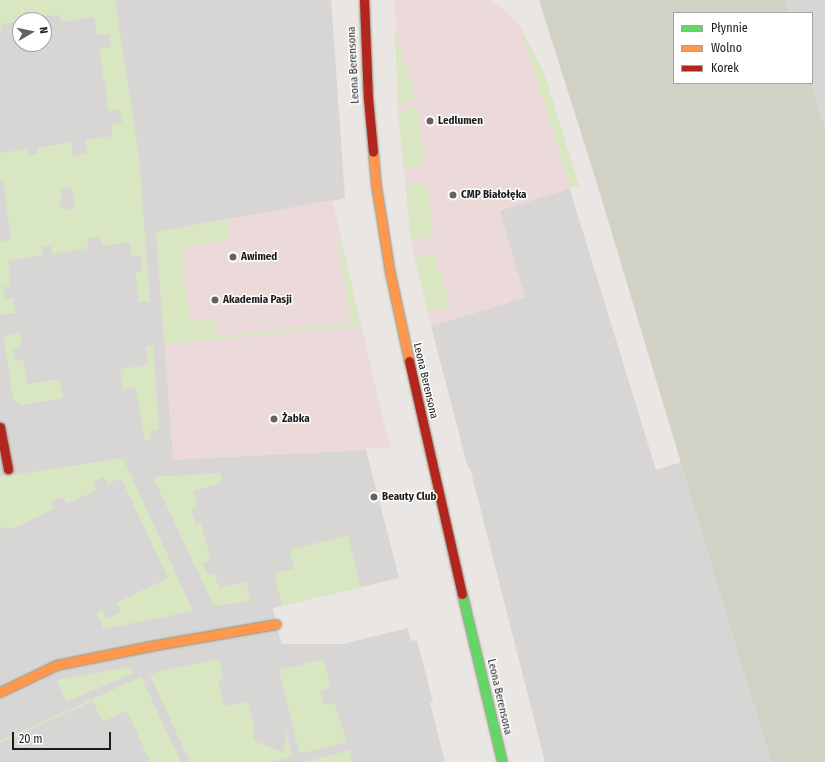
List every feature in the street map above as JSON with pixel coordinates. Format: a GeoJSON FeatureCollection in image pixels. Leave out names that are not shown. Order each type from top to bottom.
{"type":"FeatureCollection","features":[{"type":"Feature","properties":{"kind":"street","name":"Leona Berensona"},"geometry":{"type":"LineString","coordinates":[[364,0],[368,98],[376,185],[390,273],[447,532],[502,762]]}},
{"type":"Feature","properties":{"kind":"street"},"geometry":{"type":"LineString","coordinates":[[0,427],[8,469]]}},
{"type":"Feature","properties":{"kind":"street"},"geometry":{"type":"LineString","coordinates":[[0,692],[56,665],[150,646],[276,624]]}},
{"type":"Feature","properties":{"kind":"shaded area"},"geometry":{"type":"Polygon","coordinates":[[[0,0],[331,0],[345,198],[332,201],[341,240],[173,459],[366,450],[399,578],[273,608],[280,638],[282,644],[343,644],[408,628],[411,641],[417,640],[433,702],[430,703],[445,762],[0,762],[0,0]]]}},
{"type":"Feature","properties":{"kind":"shaded area"},"geometry":{"type":"Polygon","coordinates":[[[395,0],[489,0],[510,15],[520,27],[656,470],[681,462],[771,762],[545,762],[470,468],[468,468],[431,326],[525,297],[499,211],[395,0]]]}},
{"type":"Feature","properties":{"kind":"shaded area"},"geometry":{"type":"Polygon","coordinates":[[[395,0],[489,0],[510,15],[520,27],[526,42],[571,188],[500,211],[525,298],[431,326],[411,240],[398,112],[395,0]]]}},
{"type":"Feature","properties":{"kind":"shaded area"},"geometry":{"type":"Polygon","coordinates":[[[539,0],[785,0],[789,12],[673,12],[673,84],[811,84],[825,128],[825,762],[771,762],[595,177],[539,0]]]}},
{"type":"Feature","properties":{"kind":"shaded area"},"geometry":{"type":"Polygon","coordinates":[[[785,0],[825,0],[825,128],[811,84],[813,84],[813,12],[789,12],[785,0]]]}},
{"type":"Feature","properties":{"kind":"shaded area"},"geometry":{"type":"Polygon","coordinates":[[[332,200],[383,419],[391,447],[366,448],[366,450],[173,460],[156,232],[332,200]]]}},
{"type":"Feature","properties":{"kind":"green space"},"geometry":{"type":"Polygon","coordinates":[[[0,0],[115,0],[139,156],[150,301],[139,302],[135,272],[142,271],[141,256],[132,257],[130,242],[102,246],[100,236],[87,239],[88,248],[52,254],[51,246],[42,247],[43,255],[8,261],[11,286],[3,287],[5,299],[13,298],[16,313],[0,315],[0,242],[11,239],[3,179],[0,179],[0,153],[26,149],[28,155],[38,154],[37,148],[71,142],[73,156],[87,154],[85,140],[113,136],[111,125],[122,123],[120,109],[109,111],[99,49],[111,47],[109,34],[97,35],[94,17],[61,22],[60,15],[52,15],[52,12],[12,12],[12,22],[1,24],[2,31],[0,31],[0,0]],[[71,187],[61,189],[62,200],[59,201],[60,208],[63,208],[64,210],[75,208],[71,187]]]}},
{"type":"Feature","properties":{"kind":"green space"},"geometry":{"type":"Polygon","coordinates":[[[520,27],[544,72],[579,186],[571,188],[520,27]]]}},
{"type":"Feature","properties":{"kind":"green space"},"geometry":{"type":"Polygon","coordinates":[[[395,30],[416,99],[398,104],[395,30]]]}},
{"type":"Feature","properties":{"kind":"green space"},"geometry":{"type":"Polygon","coordinates":[[[418,107],[424,165],[404,168],[398,112],[418,107]]]}},
{"type":"Feature","properties":{"kind":"green space"},"geometry":{"type":"Polygon","coordinates":[[[427,183],[433,236],[411,240],[406,186],[427,183]]]}},
{"type":"Feature","properties":{"kind":"green space"},"geometry":{"type":"Polygon","coordinates":[[[227,219],[230,239],[182,249],[185,266],[181,267],[191,322],[215,318],[218,336],[352,323],[337,241],[341,240],[361,326],[164,344],[156,232],[227,219]]]}},
{"type":"Feature","properties":{"kind":"green space"},"geometry":{"type":"Polygon","coordinates":[[[434,253],[451,306],[428,313],[415,257],[434,253]]]}},
{"type":"Feature","properties":{"kind":"green space"},"geometry":{"type":"Polygon","coordinates":[[[20,333],[22,347],[13,349],[15,361],[23,360],[27,384],[59,379],[63,398],[22,405],[13,398],[3,336],[20,333]]]}},
{"type":"Feature","properties":{"kind":"green space"},"geometry":{"type":"Polygon","coordinates":[[[153,345],[159,430],[150,430],[151,440],[145,441],[136,387],[123,389],[120,369],[148,365],[146,346],[153,345]]]}},
{"type":"Feature","properties":{"kind":"green space"},"geometry":{"type":"Polygon","coordinates":[[[123,458],[193,611],[104,629],[96,613],[102,610],[108,619],[121,612],[116,603],[168,578],[121,478],[108,484],[104,477],[93,482],[96,490],[67,504],[63,497],[51,502],[53,509],[13,529],[0,527],[0,477],[123,458]]]}},
{"type":"Feature","properties":{"kind":"green space"},"geometry":{"type":"Polygon","coordinates":[[[220,473],[222,483],[194,491],[197,508],[191,510],[196,525],[201,523],[211,561],[203,563],[207,575],[214,573],[219,588],[246,582],[251,601],[214,606],[153,477],[220,473]]]}},
{"type":"Feature","properties":{"kind":"green space"},"geometry":{"type":"Polygon","coordinates":[[[348,535],[361,587],[282,606],[274,573],[294,569],[290,550],[348,535]]]}},
{"type":"Feature","properties":{"kind":"green space"},"geometry":{"type":"Polygon","coordinates":[[[219,659],[223,680],[218,681],[225,707],[247,701],[254,725],[253,741],[283,752],[286,740],[286,729],[292,756],[269,762],[190,762],[150,675],[160,671],[219,659]]]}},
{"type":"Feature","properties":{"kind":"green space"},"geometry":{"type":"Polygon","coordinates":[[[324,659],[330,688],[320,690],[324,705],[334,703],[347,742],[302,753],[299,751],[279,670],[324,659]]]}},
{"type":"Feature","properties":{"kind":"green space"},"geometry":{"type":"Polygon","coordinates":[[[131,667],[133,673],[66,702],[57,680],[131,667]]]}},
{"type":"Feature","properties":{"kind":"green space"},"geometry":{"type":"Polygon","coordinates":[[[141,677],[181,762],[150,762],[127,711],[102,722],[93,701],[0,743],[0,741],[141,677]]]}},
{"type":"Feature","properties":{"kind":"green space"},"geometry":{"type":"Polygon","coordinates":[[[350,750],[352,762],[306,762],[350,750]]]}},
{"type":"Feature","properties":{"kind":"traffic: fast"},"geometry":{"type":"LineString","coordinates":[[462,594],[502,762]]}},
{"type":"Feature","properties":{"kind":"traffic: slow"},"geometry":{"type":"LineString","coordinates":[[373,152],[376,185],[390,273],[409,361]]}},
{"type":"Feature","properties":{"kind":"traffic: slow"},"geometry":{"type":"LineString","coordinates":[[0,692],[56,665],[150,646],[276,624]]}},
{"type":"Feature","properties":{"kind":"traffic: jam"},"geometry":{"type":"LineString","coordinates":[[364,0],[368,98],[373,152]]}},
{"type":"Feature","properties":{"kind":"traffic: jam"},"geometry":{"type":"LineString","coordinates":[[409,361],[462,594]]}},
{"type":"Feature","properties":{"kind":"traffic: jam"},"geometry":{"type":"LineString","coordinates":[[0,427],[8,469]]}},
{"type":"Feature","properties":{"kind":"place","name":"Ledlumen"},"geometry":{"type":"Point","coordinates":[430,121]}},
{"type":"Feature","properties":{"kind":"place","name":"CMP Białołęka"},"geometry":{"type":"Point","coordinates":[453,195]}},
{"type":"Feature","properties":{"kind":"place","name":"Awimed"},"geometry":{"type":"Point","coordinates":[233,257]}},
{"type":"Feature","properties":{"kind":"place","name":"Akademia Pasji"},"geometry":{"type":"Point","coordinates":[215,300]}},
{"type":"Feature","properties":{"kind":"place","name":"Żabka"},"geometry":{"type":"Point","coordinates":[274,419]}},
{"type":"Feature","properties":{"kind":"place","name":"Beauty Club"},"geometry":{"type":"Point","coordinates":[374,497]}}]}
